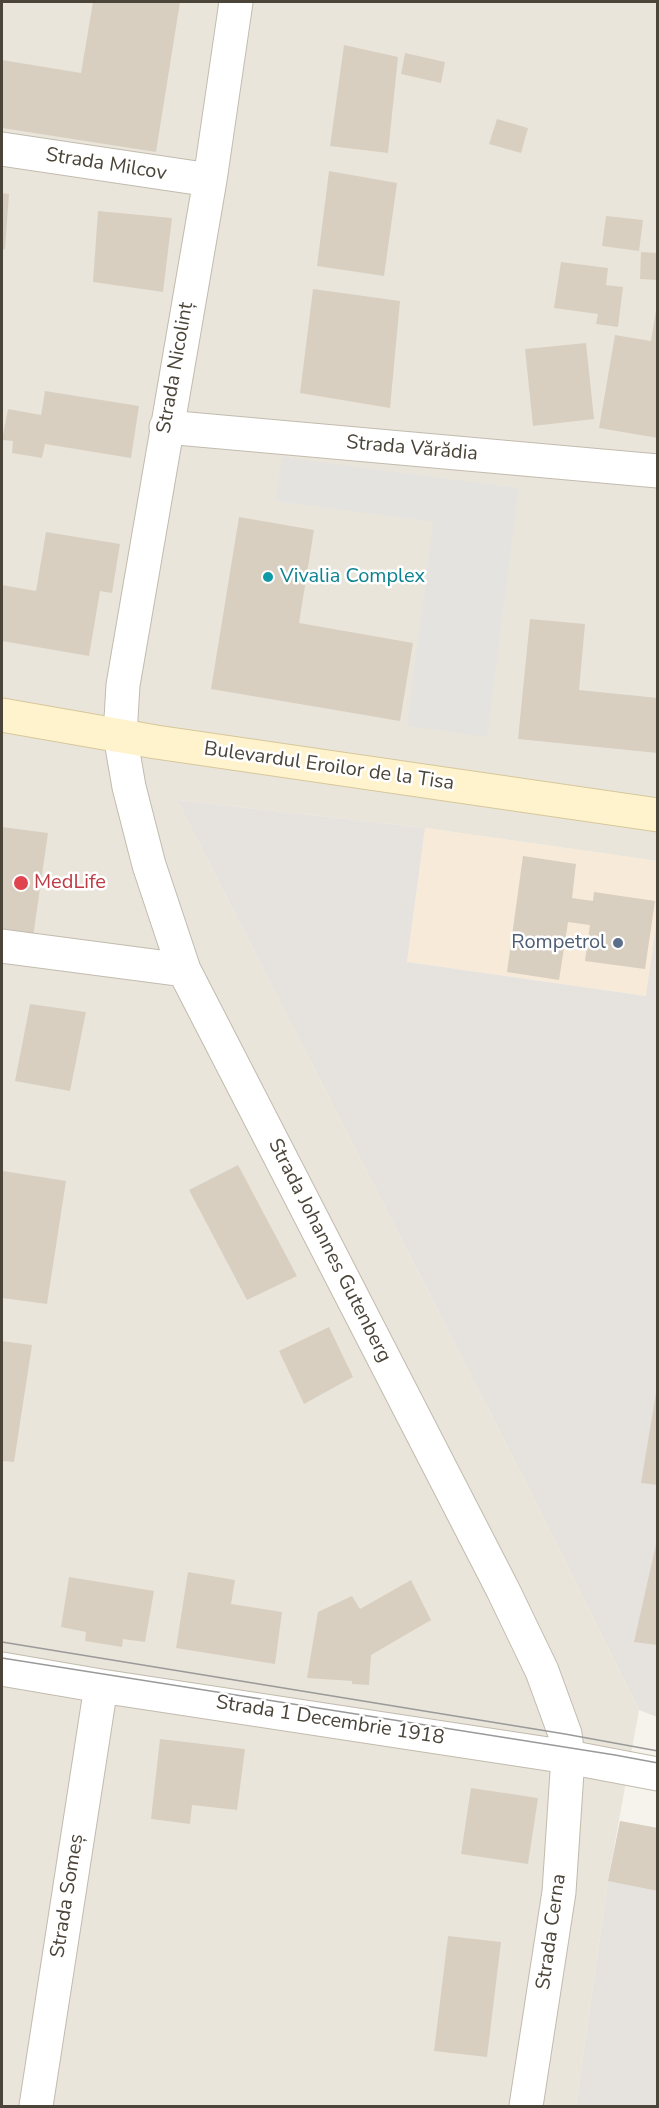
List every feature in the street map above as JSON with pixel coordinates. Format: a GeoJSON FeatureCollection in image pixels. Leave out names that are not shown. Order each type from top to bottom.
{"type":"FeatureCollection","features":[{"type":"Feature","properties":{"kind":"street","name":"Strada Nicolinț"},"geometry":{"type":"LineString","coordinates":[[120,735],[123,685],[210,180],[236,2]]}},
{"type":"Feature","properties":{"kind":"street","name":"Strada Milcov"},"geometry":{"type":"LineString","coordinates":[[2,149],[210,180]]}},
{"type":"Feature","properties":{"kind":"street","name":"Strada Vărădia"},"geometry":{"type":"LineString","coordinates":[[166,427],[657,471]]}},
{"type":"Feature","properties":{"kind":"street","name":"Bulevardul Eroilor de la Tisa"},"geometry":{"type":"LineString","coordinates":[[2,715],[156,742],[657,815]]}},
{"type":"Feature","properties":{"kind":"street","name":"Strada Johannes Gutenberg"},"geometry":{"type":"LineString","coordinates":[[120,735],[129,787],[149,865],[184,970],[503,1590],[542,1671],[565,1734],[568,1757]]}},
{"type":"Feature","properties":{"kind":"street"},"geometry":{"type":"LineString","coordinates":[[2,946],[184,970]]}},
{"type":"Feature","properties":{"kind":"street","name":"Strada 1 Decembrie 1918"},"geometry":{"type":"LineString","coordinates":[[2,1669],[568,1757],[657,1774]]}},
{"type":"Feature","properties":{"kind":"street","name":"Strada Someș"},"geometry":{"type":"LineString","coordinates":[[36,2106],[101,1686]]}},
{"type":"Feature","properties":{"kind":"street","name":"Strada Cerna"},"geometry":{"type":"LineString","coordinates":[[526,2106],[559,1892],[568,1757]]}},
{"type":"Feature","properties":{"kind":"shaded area"},"geometry":{"type":"Polygon","coordinates":[[[2,2],[657,2],[657,861],[425,828],[177,800],[525,1481],[639,1710],[608,1881],[576,2106],[2,2106],[2,2]]]}},
{"type":"Feature","properties":{"kind":"shaded area"},"geometry":{"type":"Polygon","coordinates":[[[282,457],[519,488],[487,737],[407,726],[433,522],[276,501],[282,457]]]}},
{"type":"Feature","properties":{"kind":"shaded area"},"geometry":{"type":"Polygon","coordinates":[[[177,800],[425,828],[407,962],[646,996],[657,918],[657,1717],[639,1710],[525,1481],[177,800]]]}},
{"type":"Feature","properties":{"kind":"shaded area"},"geometry":{"type":"Polygon","coordinates":[[[425,828],[657,861],[657,918],[647,996],[407,962],[425,828]]]}},
{"type":"Feature","properties":{"kind":"shaded area"},"geometry":{"type":"Polygon","coordinates":[[[620,1821],[657,1828],[657,2106],[576,2106],[608,1881],[620,1821]]]}},
{"type":"Feature","properties":{"kind":"building"},"geometry":{"type":"Polygon","coordinates":[[[93,2],[180,2],[156,152],[2,128],[2,60],[81,73],[93,2]]]}},
{"type":"Feature","properties":{"kind":"building"},"geometry":{"type":"Polygon","coordinates":[[[344,45],[398,57],[388,153],[330,146],[344,45]]]}},
{"type":"Feature","properties":{"kind":"building"},"geometry":{"type":"Polygon","coordinates":[[[405,53],[445,62],[441,83],[401,74],[405,53]]]}},
{"type":"Feature","properties":{"kind":"building"},"geometry":{"type":"Polygon","coordinates":[[[497,119],[528,128],[521,153],[489,144],[497,119]]]}},
{"type":"Feature","properties":{"kind":"building"},"geometry":{"type":"Polygon","coordinates":[[[329,171],[397,183],[384,276],[317,266],[329,171]]]}},
{"type":"Feature","properties":{"kind":"building"},"geometry":{"type":"Polygon","coordinates":[[[2,193],[9,194],[5,249],[2,250],[2,193]]]}},
{"type":"Feature","properties":{"kind":"building"},"geometry":{"type":"Polygon","coordinates":[[[98,211],[172,218],[163,292],[93,282],[98,211]]]}},
{"type":"Feature","properties":{"kind":"building"},"geometry":{"type":"Polygon","coordinates":[[[606,216],[643,220],[639,251],[602,246],[606,216]]]}},
{"type":"Feature","properties":{"kind":"building"},"geometry":{"type":"Polygon","coordinates":[[[641,252],[658,253],[658,280],[640,279],[641,252]]]}},
{"type":"Feature","properties":{"kind":"building"},"geometry":{"type":"Polygon","coordinates":[[[561,262],[608,268],[606,285],[623,287],[618,327],[596,324],[598,314],[554,308],[561,262]]]}},
{"type":"Feature","properties":{"kind":"building"},"geometry":{"type":"Polygon","coordinates":[[[313,289],[400,301],[390,408],[300,393],[313,289]]]}},
{"type":"Feature","properties":{"kind":"building"},"geometry":{"type":"Polygon","coordinates":[[[656,310],[658,438],[599,428],[615,335],[651,341],[656,310]]]}},
{"type":"Feature","properties":{"kind":"building"},"geometry":{"type":"Polygon","coordinates":[[[586,343],[594,419],[533,426],[525,349],[586,343]]]}},
{"type":"Feature","properties":{"kind":"building"},"geometry":{"type":"Polygon","coordinates":[[[45,391],[139,406],[131,458],[45,444],[42,458],[12,453],[13,441],[2,440],[8,409],[41,415],[45,391]]]}},
{"type":"Feature","properties":{"kind":"building","name":"Vivalia Complex"},"geometry":{"type":"Polygon","coordinates":[[[239,517],[314,530],[299,623],[413,643],[400,721],[211,689],[239,517]]]}},
{"type":"Feature","properties":{"kind":"building"},"geometry":{"type":"Polygon","coordinates":[[[46,532],[120,544],[112,593],[100,591],[89,656],[2,641],[2,585],[36,591],[46,532]]]}},
{"type":"Feature","properties":{"kind":"building"},"geometry":{"type":"Polygon","coordinates":[[[530,619],[585,624],[579,690],[658,698],[658,753],[518,739],[530,619]]]}},
{"type":"Feature","properties":{"kind":"building","name":"MedLife"},"geometry":{"type":"Polygon","coordinates":[[[2,827],[48,833],[33,937],[2,933],[2,827]]]}},
{"type":"Feature","properties":{"kind":"building"},"geometry":{"type":"Polygon","coordinates":[[[523,856],[576,864],[572,898],[593,901],[594,892],[655,901],[645,969],[585,961],[590,925],[568,922],[559,980],[507,972],[523,856]]]}},
{"type":"Feature","properties":{"kind":"building"},"geometry":{"type":"Polygon","coordinates":[[[30,1004],[86,1012],[70,1091],[15,1081],[30,1004]]]}},
{"type":"Feature","properties":{"kind":"building"},"geometry":{"type":"Polygon","coordinates":[[[238,1165],[297,1276],[247,1300],[189,1190],[238,1165]]]}},
{"type":"Feature","properties":{"kind":"building"},"geometry":{"type":"Polygon","coordinates":[[[3,1171],[66,1181],[47,1304],[2,1298],[3,1171]]]}},
{"type":"Feature","properties":{"kind":"building"},"geometry":{"type":"Polygon","coordinates":[[[329,1327],[353,1377],[304,1404],[279,1351],[329,1327]]]}},
{"type":"Feature","properties":{"kind":"building"},"geometry":{"type":"Polygon","coordinates":[[[2,1341],[32,1345],[14,1462],[2,1461],[2,1341]]]}},
{"type":"Feature","properties":{"kind":"building"},"geometry":{"type":"Polygon","coordinates":[[[656,1393],[658,1393],[658,1485],[641,1483],[656,1393]]]}},
{"type":"Feature","properties":{"kind":"building"},"geometry":{"type":"Polygon","coordinates":[[[658,1540],[658,1645],[634,1642],[658,1540]]]}},
{"type":"Feature","properties":{"kind":"building"},"geometry":{"type":"Polygon","coordinates":[[[188,1572],[235,1580],[231,1604],[282,1612],[275,1664],[176,1648],[188,1572]]]}},
{"type":"Feature","properties":{"kind":"building"},"geometry":{"type":"Polygon","coordinates":[[[69,1577],[154,1591],[145,1642],[123,1639],[122,1647],[85,1641],[86,1632],[61,1627],[69,1577]]]}},
{"type":"Feature","properties":{"kind":"building"},"geometry":{"type":"Polygon","coordinates":[[[411,1580],[431,1620],[371,1655],[369,1685],[352,1684],[352,1681],[307,1678],[318,1612],[352,1596],[360,1609],[411,1580]]]}},
{"type":"Feature","properties":{"kind":"building"},"geometry":{"type":"Polygon","coordinates":[[[160,1739],[245,1749],[237,1810],[192,1805],[190,1824],[151,1819],[160,1739]]]}},
{"type":"Feature","properties":{"kind":"building"},"geometry":{"type":"Polygon","coordinates":[[[471,1788],[538,1798],[528,1864],[461,1854],[471,1788]]]}},
{"type":"Feature","properties":{"kind":"building"},"geometry":{"type":"Polygon","coordinates":[[[620,1821],[658,1828],[658,1891],[608,1881],[620,1821]]]}},
{"type":"Feature","properties":{"kind":"building"},"geometry":{"type":"Polygon","coordinates":[[[448,1936],[501,1942],[487,2057],[434,2051],[448,1936]]]}},
{"type":"Feature","properties":{"kind":"tram line"},"geometry":{"type":"LineString","coordinates":[[2,1642],[658,1751]]}},
{"type":"Feature","properties":{"kind":"tram line"},"geometry":{"type":"LineString","coordinates":[[2,1658],[658,1763]]}},
{"type":"Feature","properties":{"kind":"place","name":"Vivalia Complex"},"geometry":{"type":"Point","coordinates":[268,577]}},
{"type":"Feature","properties":{"kind":"place","name":"MedLife"},"geometry":{"type":"Point","coordinates":[21,883]}},
{"type":"Feature","properties":{"kind":"place","name":"Rompetrol"},"geometry":{"type":"Point","coordinates":[618,943]}}]}
